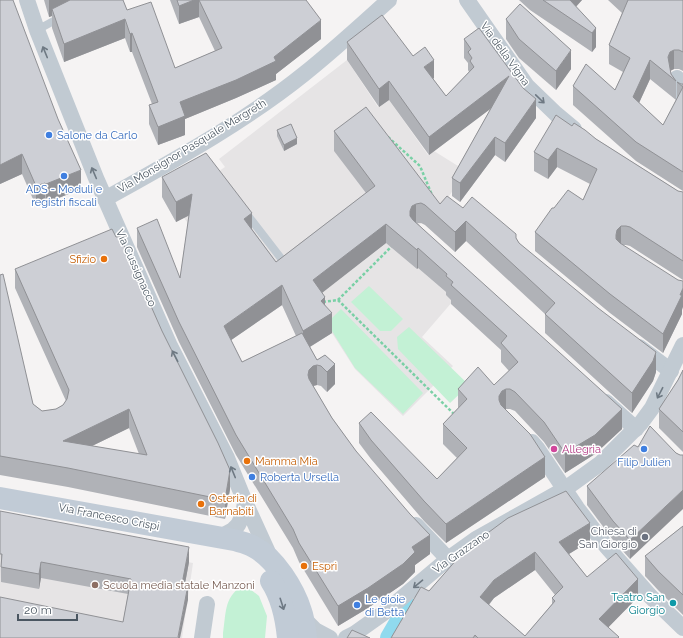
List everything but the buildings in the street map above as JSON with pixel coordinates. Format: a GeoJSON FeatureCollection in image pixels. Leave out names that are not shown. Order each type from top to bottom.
{"type":"FeatureCollection","features":[{"type":"Feature","properties":{"kind":"street","name":"Via Cussignacco"},"geometry":{"type":"LineString","coordinates":[[27,0],[37,30],[105,199],[170,346],[227,458],[245,502],[274,564]]}},
{"type":"Feature","properties":{"kind":"street","name":"Via Monsignor Pasquale Margreth"},"geometry":{"type":"LineString","coordinates":[[105,199],[198,150],[304,74],[389,0]]}},
{"type":"Feature","properties":{"kind":"street","name":"Via della Vigna"},"geometry":{"type":"LineString","coordinates":[[467,0],[527,86],[556,114],[584,137]]}},
{"type":"Feature","properties":{"kind":"street"},"geometry":{"type":"LineString","coordinates":[[677,78],[680,91],[683,94]]}},
{"type":"Feature","properties":{"kind":"street"},"geometry":{"type":"LineString","coordinates":[[628,339],[671,371]]}},
{"type":"Feature","properties":{"kind":"street","name":"Via Grazzano"},"geometry":{"type":"LineString","coordinates":[[353,637],[448,559],[476,539],[565,489],[601,463],[639,426],[652,408],[683,345]]}},
{"type":"Feature","properties":{"kind":"street"},"geometry":{"type":"LineString","coordinates":[[595,392],[653,436]]}},
{"type":"Feature","properties":{"kind":"street"},"geometry":{"type":"LineString","coordinates":[[522,433],[537,448],[577,508],[606,546],[651,597],[683,628]]}},
{"type":"Feature","properties":{"kind":"street","name":"Via Francesco Crispi"},"geometry":{"type":"LineString","coordinates":[[0,498],[117,518],[218,538]]}},
{"type":"Feature","properties":{"kind":"street"},"geometry":{"type":"LineString","coordinates":[[218,538],[233,530],[238,525],[243,515],[245,502]]}},
{"type":"Feature","properties":{"kind":"street"},"geometry":{"type":"LineString","coordinates":[[408,516],[448,559]]}},
{"type":"Feature","properties":{"kind":"street"},"geometry":{"type":"LineString","coordinates":[[218,538],[234,540],[255,547],[262,552],[274,564],[287,581],[295,596],[305,628],[315,630],[330,638]]}},
{"type":"Feature","properties":{"kind":"street"},"geometry":{"type":"LineString","coordinates":[[218,538],[246,552],[264,570],[277,590],[282,603],[286,618],[288,638]]}},
{"type":"Feature","properties":{"kind":"street"},"geometry":{"type":"LineString","coordinates":[[202,638],[207,604]]}},
{"type":"Feature","properties":{"kind":"lane"},"geometry":{"type":"LineString","coordinates":[[37,30],[68,14]]}},
{"type":"Feature","properties":{"kind":"lane"},"geometry":{"type":"LineString","coordinates":[[240,205],[280,257]]}},
{"type":"Feature","properties":{"kind":"path"},"geometry":{"type":"LineString","coordinates":[[387,136],[420,166],[434,200]]}},
{"type":"Feature","properties":{"kind":"path"},"geometry":{"type":"LineString","coordinates":[[316,302],[338,300],[398,240]]}},
{"type":"Feature","properties":{"kind":"path"},"geometry":{"type":"LineString","coordinates":[[338,300],[458,418]]}},
{"type":"Feature","properties":{"kind":"shaded area"},"geometry":{"type":"Polygon","coordinates":[[[347,60],[378,107],[389,100],[428,155],[434,151],[466,171],[431,223],[427,219],[411,231],[417,269],[418,268],[447,293],[453,301],[422,337],[453,366],[403,416],[355,369],[332,333],[321,320],[296,335],[282,305],[264,318],[231,281],[184,218],[176,222],[162,197],[210,177],[225,167],[219,159],[347,60]]]}},
{"type":"Feature","properties":{"kind":"shaded area","name":"Scuola media statale Manzoni"},"geometry":{"type":"Polygon","coordinates":[[[10,529],[193,563],[182,638],[0,638],[0,569],[10,529]]]}},
{"type":"Feature","properties":{"kind":"green space"},"geometry":{"type":"Polygon","coordinates":[[[369,286],[403,319],[391,331],[380,331],[351,302],[369,286]]]}},
{"type":"Feature","properties":{"kind":"green space"},"geometry":{"type":"Polygon","coordinates":[[[341,309],[423,393],[403,414],[355,368],[327,323],[341,309]]]}},
{"type":"Feature","properties":{"kind":"green space"},"geometry":{"type":"Polygon","coordinates":[[[409,327],[469,385],[450,403],[398,349],[397,337],[409,327]]]}},
{"type":"Feature","properties":{"kind":"green space"},"geometry":{"type":"Polygon","coordinates":[[[241,587],[250,589],[259,596],[267,616],[265,638],[223,638],[229,601],[235,591],[241,587]]]}},
{"type":"Feature","properties":{"kind":"waterway"},"geometry":{"type":"LineString","coordinates":[[390,638],[408,607]]}},
{"type":"Feature","properties":{"kind":"place","name":"Salone da Carlo"},"geometry":{"type":"Point","coordinates":[49,135]}},
{"type":"Feature","properties":{"kind":"place","name":"ADS - Moduli e registri fiscali"},"geometry":{"type":"Point","coordinates":[64,176]}},
{"type":"Feature","properties":{"kind":"place","name":"Sfizio"},"geometry":{"type":"Point","coordinates":[104,259]}},
{"type":"Feature","properties":{"kind":"place","name":"Allegria"},"geometry":{"type":"Point","coordinates":[554,449]}},
{"type":"Feature","properties":{"kind":"place","name":"Filip Julien"},"geometry":{"type":"Point","coordinates":[644,449]}},
{"type":"Feature","properties":{"kind":"place","name":"Mamma Mia"},"geometry":{"type":"Point","coordinates":[247,461]}},
{"type":"Feature","properties":{"kind":"place","name":"Roberta Ursella"},"geometry":{"type":"Point","coordinates":[252,477]}},
{"type":"Feature","properties":{"kind":"place","name":"Osteria di Barnabiti"},"geometry":{"type":"Point","coordinates":[201,504]}},
{"type":"Feature","properties":{"kind":"place","name":"Chiesa di San Giorgio"},"geometry":{"type":"Point","coordinates":[645,537]}},
{"type":"Feature","properties":{"kind":"place","name":"Esprì"},"geometry":{"type":"Point","coordinates":[304,566]}},
{"type":"Feature","properties":{"kind":"place","name":"Scuola media statale Manzoni"},"geometry":{"type":"Point","coordinates":[95,585]}},
{"type":"Feature","properties":{"kind":"place","name":"Teatro San Giorgio"},"geometry":{"type":"Point","coordinates":[673,603]}},
{"type":"Feature","properties":{"kind":"place","name":"Le gioie di Betta"},"geometry":{"type":"Point","coordinates":[357,605]}}]}
